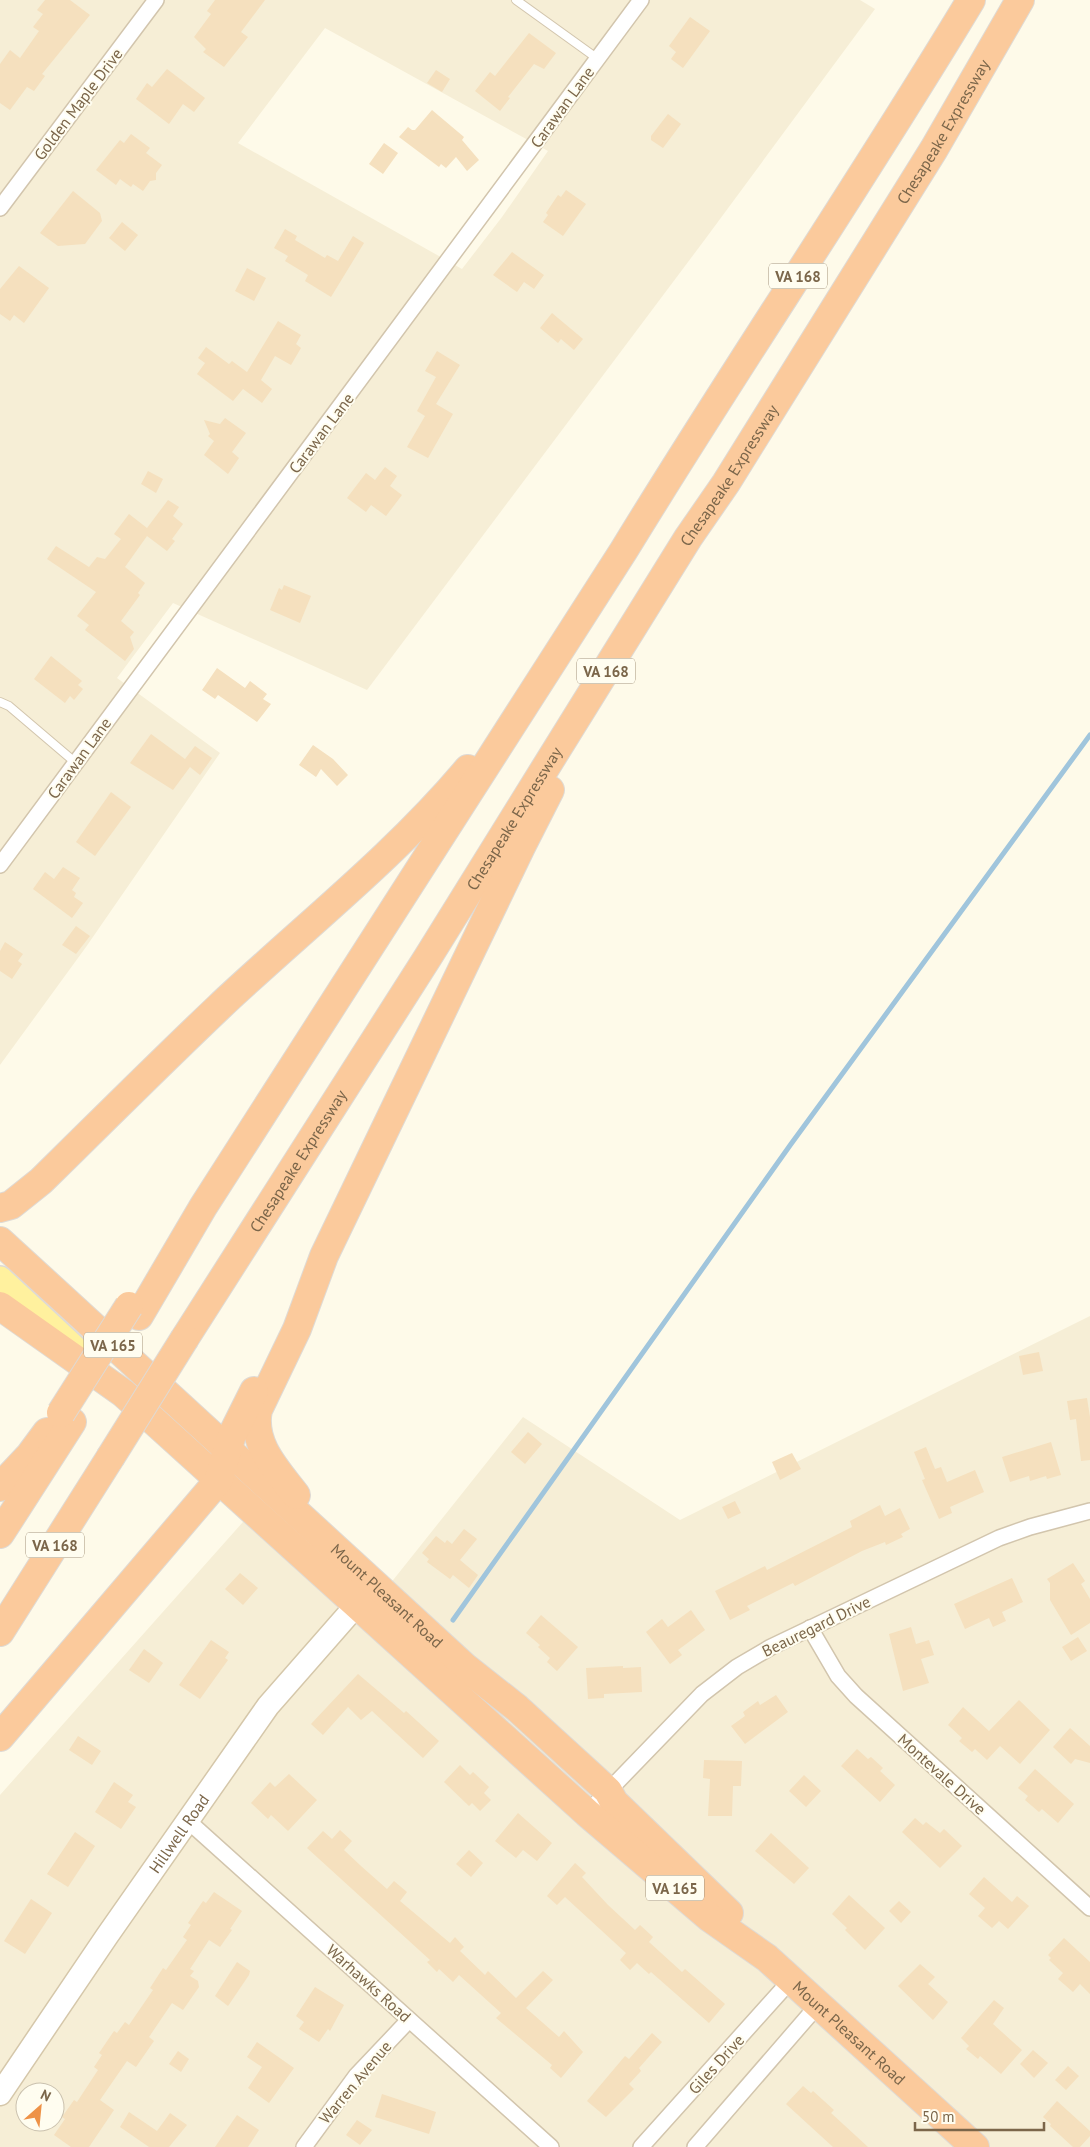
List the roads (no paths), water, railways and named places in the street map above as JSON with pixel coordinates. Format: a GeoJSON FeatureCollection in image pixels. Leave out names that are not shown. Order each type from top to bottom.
{"type":"FeatureCollection","features":[{"type":"Feature","properties":{"kind":"highway","name":"VA 168"},"geometry":{"type":"LineString","coordinates":[[0,1534],[67,1418],[134,1311],[203,1207],[624,550],[696,434],[819,245],[971,0]]}},
{"type":"Feature","properties":{"kind":"highway","name":"Chesapeake Expressway"},"geometry":{"type":"LineString","coordinates":[[0,1632],[934,148],[1020,0]]}},
{"type":"Feature","properties":{"kind":"highway"},"geometry":{"type":"LineString","coordinates":[[0,1208],[11,1205],[41,1181],[219,1007],[349,890],[434,807],[467,770],[549,642],[624,550]]}},
{"type":"Feature","properties":{"kind":"highway"},"geometry":{"type":"LineString","coordinates":[[0,1737],[218,1481],[232,1435],[287,1324],[324,1256],[521,847],[559,774],[580,712]]}},
{"type":"Feature","properties":{"kind":"highway","name":"Mount Pleasant Road"},"geometry":{"type":"LineString","coordinates":[[0,1241],[374,1584],[608,1791],[614,1802],[727,1910],[767,1958]]}},
{"type":"Feature","properties":{"kind":"highway"},"geometry":{"type":"LineString","coordinates":[[324,1256],[297,1329],[258,1410],[256,1421],[258,1437],[270,1461],[296,1495],[374,1584]]}},
{"type":"Feature","properties":{"kind":"highway"},"geometry":{"type":"LineString","coordinates":[[0,1306],[123,1392]]}},
{"type":"Feature","properties":{"kind":"highway","name":"Mount Pleasant Road"},"geometry":{"type":"LineString","coordinates":[[123,1392],[218,1481],[587,1813],[710,1918],[767,1958],[975,2147]]}},
{"type":"Feature","properties":{"kind":"highway"},"geometry":{"type":"LineString","coordinates":[[0,1487],[67,1418]]}},
{"type":"Feature","properties":{"kind":"main road","name":"Mount Pleasant Road"},"geometry":{"type":"LineString","coordinates":[[0,1279],[123,1392]]}},
{"type":"Feature","properties":{"kind":"street","name":"Golden Maple Drive"},"geometry":{"type":"LineString","coordinates":[[0,208],[156,0]]}},
{"type":"Feature","properties":{"kind":"street","name":"Carawan Lane"},"geometry":{"type":"LineString","coordinates":[[0,865],[642,0]]}},
{"type":"Feature","properties":{"kind":"street","name":"Beauregard Drive"},"geometry":{"type":"LineString","coordinates":[[587,1813],[702,1694],[737,1667],[771,1647],[999,1538],[1030,1526],[1090,1511]]}},
{"type":"Feature","properties":{"kind":"street","name":"Hillwell Road"},"geometry":{"type":"LineString","coordinates":[[0,2094],[187,1820],[268,1706],[374,1584]]}},
{"type":"Feature","properties":{"kind":"street","name":"Montevale Drive"},"geometry":{"type":"LineString","coordinates":[[810,1628],[838,1676],[856,1696],[1090,1908]]}},
{"type":"Feature","properties":{"kind":"street","name":"Warhawks Road"},"geometry":{"type":"LineString","coordinates":[[187,1820],[550,2147]]}},
{"type":"Feature","properties":{"kind":"street","name":"Giles Drive"},"geometry":{"type":"LineString","coordinates":[[641,2147],[791,1980]]}},
{"type":"Feature","properties":{"kind":"street"},"geometry":{"type":"LineString","coordinates":[[695,2147],[818,2005]]}},
{"type":"Feature","properties":{"kind":"street","name":"Warren Avenue"},"geometry":{"type":"LineString","coordinates":[[304,2147],[356,2076],[410,2020]]}},
{"type":"Feature","properties":{"kind":"lane"},"geometry":{"type":"LineString","coordinates":[[516,0],[598,59]]}},
{"type":"Feature","properties":{"kind":"lane"},"geometry":{"type":"LineString","coordinates":[[0,702],[9,706],[76,762]]}},
{"type":"Feature","properties":{"kind":"waterway"},"geometry":{"type":"LineString","coordinates":[[453,1620],[791,1144],[1090,735]]}}]}
